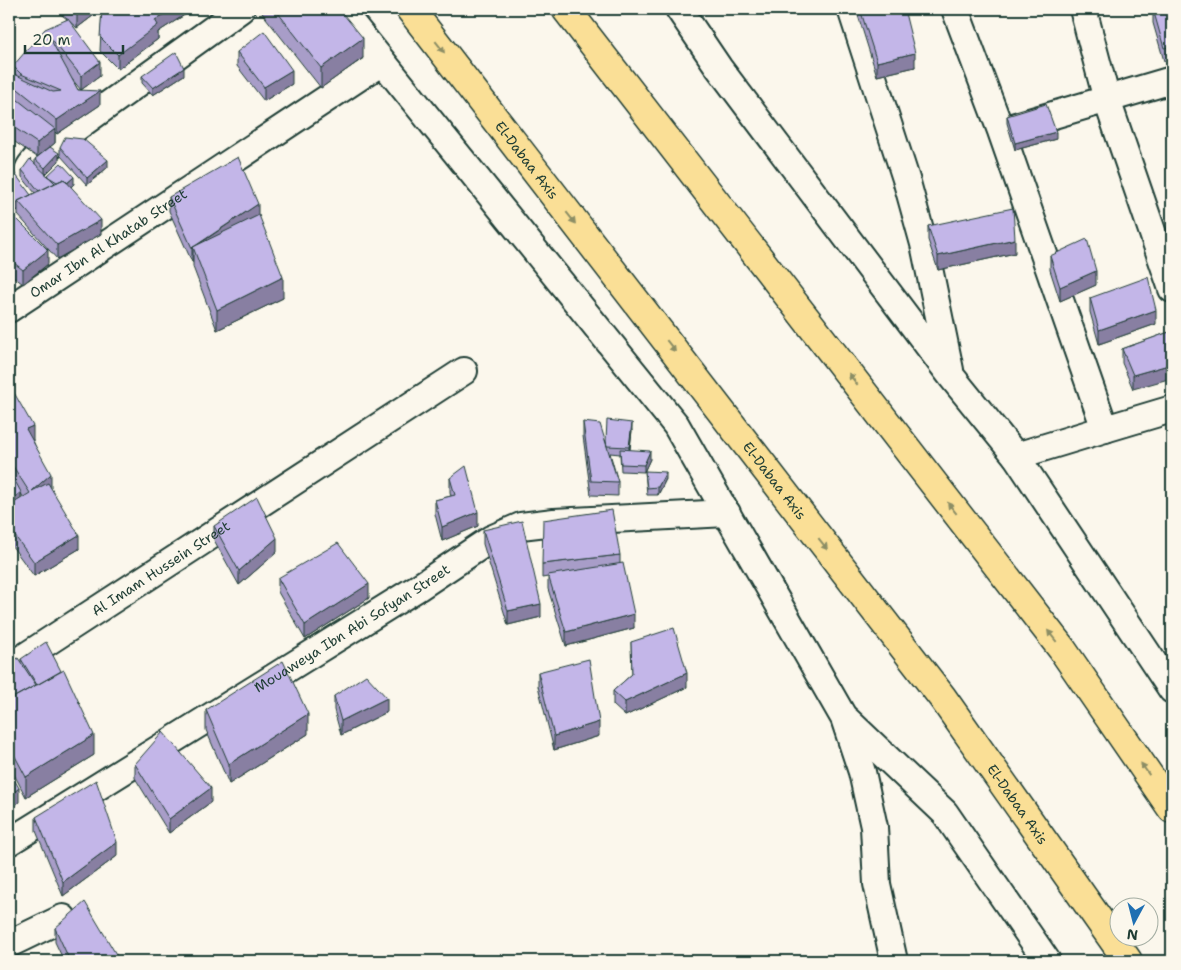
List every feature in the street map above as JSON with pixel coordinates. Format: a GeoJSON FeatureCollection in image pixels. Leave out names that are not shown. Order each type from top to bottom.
{"type":"FeatureCollection","features":[{"type":"Feature","properties":{"kind":"highway","name":"El-Dabaa Axis"},"geometry":{"type":"LineString","coordinates":[[410,9],[942,697],[1128,961]]}},
{"type":"Feature","properties":{"kind":"highway"},"geometry":{"type":"LineString","coordinates":[[566,9],[1062,649],[1172,809]]}},
{"type":"Feature","properties":{"kind":"street"},"geometry":{"type":"LineString","coordinates":[[34,198],[27,186],[26,173],[32,162],[44,151],[242,9]]}},
{"type":"Feature","properties":{"kind":"street"},"geometry":{"type":"LineString","coordinates":[[340,9],[676,425],[844,718],[862,772],[874,827],[877,884],[894,961]]}},
{"type":"Feature","properties":{"kind":"street"},"geometry":{"type":"LineString","coordinates":[[679,9],[720,68],[951,376],[1016,456],[1172,690]]}},
{"type":"Feature","properties":{"kind":"street"},"geometry":{"type":"LineString","coordinates":[[851,9],[916,216],[939,310],[951,376]]}},
{"type":"Feature","properties":{"kind":"street"},"geometry":{"type":"LineString","coordinates":[[955,9],[1001,131],[1105,429]]}},
{"type":"Feature","properties":{"kind":"street"},"geometry":{"type":"LineString","coordinates":[[1083,9],[1107,100],[1172,289]]}},
{"type":"Feature","properties":{"kind":"street","name":"Omar Ibn Al Khatab Street"},"geometry":{"type":"LineString","coordinates":[[9,309],[382,62]]}},
{"type":"Feature","properties":{"kind":"street"},"geometry":{"type":"LineString","coordinates":[[1001,131],[1172,80]]}},
{"type":"Feature","properties":{"kind":"street","name":"Al Imam Hussein Street"},"geometry":{"type":"LineString","coordinates":[[9,667],[464,371]]}},
{"type":"Feature","properties":{"kind":"street"},"geometry":{"type":"LineString","coordinates":[[1016,456],[1172,408]]}},
{"type":"Feature","properties":{"kind":"street","name":"Mouaweya Ibn Abi Sofyan Street"},"geometry":{"type":"LineString","coordinates":[[9,842],[419,587],[491,539],[521,526],[554,522],[727,514]]}},
{"type":"Feature","properties":{"kind":"street"},"geometry":{"type":"LineString","coordinates":[[844,718],[945,813],[1048,961]]}},
{"type":"Feature","properties":{"kind":"street"},"geometry":{"type":"LineString","coordinates":[[9,944],[63,918]]}},
{"type":"Feature","properties":{"kind":"building"},"geometry":{"type":"Polygon","coordinates":[[[71,9],[83,9],[77,14],[71,9]]]}},
{"type":"Feature","properties":{"kind":"building"},"geometry":{"type":"Polygon","coordinates":[[[102,9],[172,9],[155,20],[158,25],[118,55],[100,37],[102,9]]]}},
{"type":"Feature","properties":{"kind":"building"},"geometry":{"type":"Polygon","coordinates":[[[275,9],[339,9],[363,38],[321,68],[275,9]]]}},
{"type":"Feature","properties":{"kind":"building"},"geometry":{"type":"Polygon","coordinates":[[[860,9],[904,9],[915,53],[877,62],[860,9]]]}},
{"type":"Feature","properties":{"kind":"building"},"geometry":{"type":"Polygon","coordinates":[[[1153,9],[1172,9],[1172,46],[1164,48],[1153,9]]]}},
{"type":"Feature","properties":{"kind":"building"},"geometry":{"type":"Polygon","coordinates":[[[68,19],[100,62],[81,76],[47,33],[78,90],[100,91],[57,120],[9,82],[9,76],[12,73],[53,92],[61,91],[21,74],[13,66],[45,29],[68,19]]]}},
{"type":"Feature","properties":{"kind":"building"},"geometry":{"type":"Polygon","coordinates":[[[264,31],[292,70],[264,87],[237,52],[264,31]]]}},
{"type":"Feature","properties":{"kind":"building"},"geometry":{"type":"Polygon","coordinates":[[[176,52],[184,68],[153,88],[142,76],[176,52]]]}},
{"type":"Feature","properties":{"kind":"building"},"geometry":{"type":"Polygon","coordinates":[[[9,93],[55,129],[37,143],[9,124],[9,93]]]}},
{"type":"Feature","properties":{"kind":"building"},"geometry":{"type":"Polygon","coordinates":[[[1046,104],[1056,132],[1015,143],[1007,116],[1046,104]]]}},
{"type":"Feature","properties":{"kind":"building"},"geometry":{"type":"Polygon","coordinates":[[[65,137],[83,139],[108,160],[87,178],[60,147],[65,137]]]}},
{"type":"Feature","properties":{"kind":"building"},"geometry":{"type":"Polygon","coordinates":[[[50,147],[59,153],[45,168],[35,159],[50,147]]]}},
{"type":"Feature","properties":{"kind":"building"},"geometry":{"type":"Polygon","coordinates":[[[238,157],[258,204],[192,248],[169,197],[238,157]]]}},
{"type":"Feature","properties":{"kind":"building"},"geometry":{"type":"Polygon","coordinates":[[[30,159],[55,183],[39,191],[22,170],[30,159]]]}},
{"type":"Feature","properties":{"kind":"building"},"geometry":{"type":"Polygon","coordinates":[[[61,163],[74,177],[67,183],[64,179],[57,182],[47,176],[61,163]]]}},
{"type":"Feature","properties":{"kind":"building"},"geometry":{"type":"Polygon","coordinates":[[[13,171],[31,195],[12,206],[9,202],[9,174],[13,171]]]}},
{"type":"Feature","properties":{"kind":"building"},"geometry":{"type":"Polygon","coordinates":[[[64,179],[101,220],[57,245],[18,201],[64,179]]]}},
{"type":"Feature","properties":{"kind":"building"},"geometry":{"type":"Polygon","coordinates":[[[1013,208],[1015,239],[938,256],[928,226],[1013,208]]]}},
{"type":"Feature","properties":{"kind":"building"},"geometry":{"type":"Polygon","coordinates":[[[11,213],[48,250],[23,270],[9,259],[9,215],[11,213]]]}},
{"type":"Feature","properties":{"kind":"building"},"geometry":{"type":"Polygon","coordinates":[[[259,215],[283,277],[217,310],[193,247],[259,215]]]}},
{"type":"Feature","properties":{"kind":"building"},"geometry":{"type":"Polygon","coordinates":[[[1087,239],[1096,271],[1060,287],[1050,256],[1087,239]]]}},
{"type":"Feature","properties":{"kind":"building"},"geometry":{"type":"Polygon","coordinates":[[[1148,277],[1156,310],[1099,330],[1090,298],[1148,277]]]}},
{"type":"Feature","properties":{"kind":"building"},"geometry":{"type":"Polygon","coordinates":[[[1172,331],[1172,364],[1133,375],[1122,349],[1172,331]]]}},
{"type":"Feature","properties":{"kind":"building"},"geometry":{"type":"Polygon","coordinates":[[[9,384],[33,426],[26,429],[51,474],[32,491],[48,483],[79,535],[34,562],[9,528],[9,506],[30,493],[9,460],[9,384]]]}},
{"type":"Feature","properties":{"kind":"building"},"geometry":{"type":"Polygon","coordinates":[[[607,420],[632,423],[629,447],[607,446],[607,420]]]}},
{"type":"Feature","properties":{"kind":"building"},"geometry":{"type":"Polygon","coordinates":[[[583,422],[600,424],[618,482],[591,481],[583,422]]]}},
{"type":"Feature","properties":{"kind":"building"},"geometry":{"type":"Polygon","coordinates":[[[620,449],[650,451],[644,465],[621,464],[620,449]]]}},
{"type":"Feature","properties":{"kind":"building"},"geometry":{"type":"Polygon","coordinates":[[[466,466],[478,512],[442,527],[435,500],[455,495],[450,478],[466,466]]]}},
{"type":"Feature","properties":{"kind":"building"},"geometry":{"type":"Polygon","coordinates":[[[9,470],[21,492],[9,502],[9,470]]]}},
{"type":"Feature","properties":{"kind":"building"},"geometry":{"type":"Polygon","coordinates":[[[645,471],[666,472],[658,487],[647,488],[645,471]]]}},
{"type":"Feature","properties":{"kind":"building"},"geometry":{"type":"Polygon","coordinates":[[[257,497],[277,538],[239,571],[214,526],[257,497]]]}},
{"type":"Feature","properties":{"kind":"building"},"geometry":{"type":"Polygon","coordinates":[[[612,510],[620,555],[542,564],[543,520],[612,510]]]}},
{"type":"Feature","properties":{"kind":"building"},"geometry":{"type":"Polygon","coordinates":[[[522,521],[541,604],[508,611],[483,530],[522,521]]]}},
{"type":"Feature","properties":{"kind":"building"},"geometry":{"type":"Polygon","coordinates":[[[338,543],[369,584],[305,625],[278,578],[338,543]]]}},
{"type":"Feature","properties":{"kind":"building"},"geometry":{"type":"Polygon","coordinates":[[[623,563],[634,614],[566,632],[548,575],[623,563]]]}},
{"type":"Feature","properties":{"kind":"building"},"geometry":{"type":"Polygon","coordinates":[[[674,628],[687,673],[625,702],[613,691],[632,674],[631,642],[674,628]]]}},
{"type":"Feature","properties":{"kind":"building"},"geometry":{"type":"Polygon","coordinates":[[[46,642],[61,671],[37,685],[21,659],[46,642]]]}},
{"type":"Feature","properties":{"kind":"building"},"geometry":{"type":"Polygon","coordinates":[[[18,658],[36,685],[9,700],[9,663],[18,658]]]}},
{"type":"Feature","properties":{"kind":"building"},"geometry":{"type":"Polygon","coordinates":[[[589,659],[599,722],[554,736],[538,672],[589,659]]]}},
{"type":"Feature","properties":{"kind":"building"},"geometry":{"type":"Polygon","coordinates":[[[283,661],[308,714],[229,764],[206,710],[283,661]]]}},
{"type":"Feature","properties":{"kind":"building"},"geometry":{"type":"Polygon","coordinates":[[[64,670],[94,735],[26,777],[9,745],[9,700],[64,670]]]}},
{"type":"Feature","properties":{"kind":"building"},"geometry":{"type":"Polygon","coordinates":[[[366,675],[387,698],[341,721],[334,696],[366,675]]]}},
{"type":"Feature","properties":{"kind":"building"},"geometry":{"type":"Polygon","coordinates":[[[163,732],[211,788],[169,819],[135,764],[163,732]]]}},
{"type":"Feature","properties":{"kind":"building"},"geometry":{"type":"Polygon","coordinates":[[[9,771],[19,788],[9,796],[9,771]]]}},
{"type":"Feature","properties":{"kind":"building"},"geometry":{"type":"Polygon","coordinates":[[[96,780],[117,842],[63,882],[36,817],[96,780]]]}},
{"type":"Feature","properties":{"kind":"building"},"geometry":{"type":"Polygon","coordinates":[[[85,902],[120,961],[70,961],[55,928],[85,902]]]}}]}
